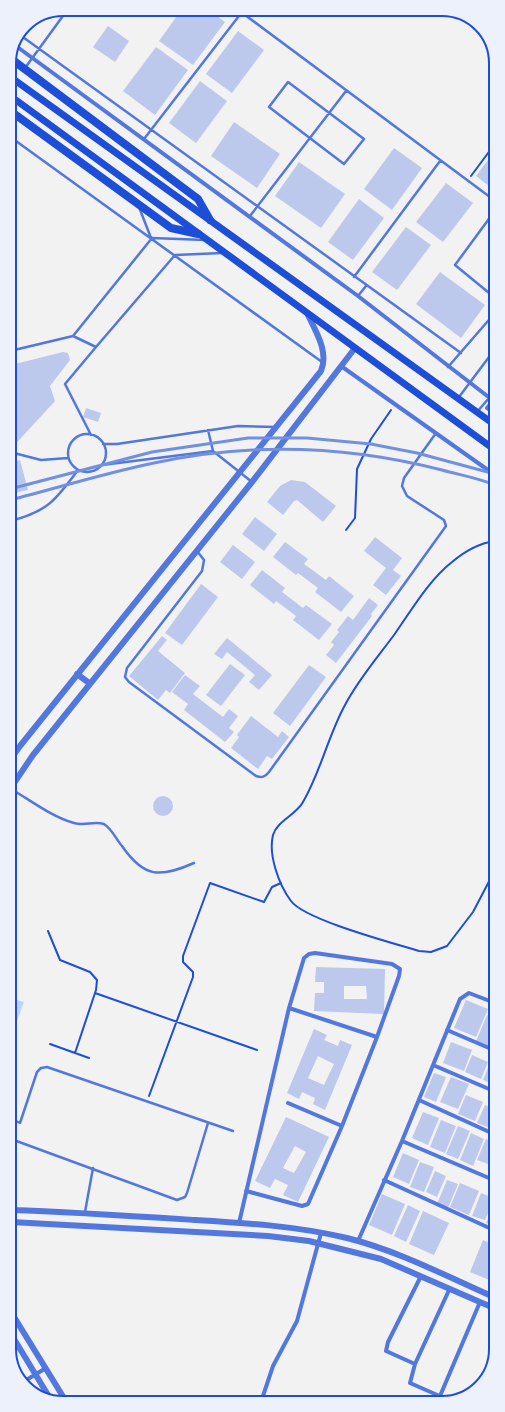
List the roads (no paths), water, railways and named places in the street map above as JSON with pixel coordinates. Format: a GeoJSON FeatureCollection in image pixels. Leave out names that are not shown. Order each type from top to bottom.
{"type":"FeatureCollection","features":[{"type":"Feature","properties":{"kind":"main road"},"geometry":{"type":"LineString","coordinates":[[16,62],[198,199],[210,220]]}},
{"type":"Feature","properties":{"kind":"main road"},"geometry":{"type":"LineString","coordinates":[[16,81],[489,421]]}},
{"type":"Feature","properties":{"kind":"main road"},"geometry":{"type":"LineString","coordinates":[[16,101],[489,446]]}},
{"type":"Feature","properties":{"kind":"main road"},"geometry":{"type":"LineString","coordinates":[[16,115],[171,228],[198,234]]}},
{"type":"Feature","properties":{"kind":"street"},"geometry":{"type":"LineString","coordinates":[[19,48],[358,296],[447,367],[489,398]]}},
{"type":"Feature","properties":{"kind":"street"},"geometry":{"type":"LineString","coordinates":[[16,752],[77,674],[241,473],[321,371],[324,364],[321,344],[308,315]]}},
{"type":"Feature","properties":{"kind":"street"},"geometry":{"type":"LineString","coordinates":[[16,780],[33,754],[252,482],[355,348]]}},
{"type":"Feature","properties":{"kind":"street"},"geometry":{"type":"LineString","coordinates":[[341,366],[489,471]]}},
{"type":"Feature","properties":{"kind":"street"},"geometry":{"type":"LineString","coordinates":[[77,674],[89,684]]}},
{"type":"Feature","properties":{"kind":"street"},"geometry":{"type":"LineString","coordinates":[[239,1223],[246,1191],[289,1008],[304,958],[310,954],[392,964],[400,969],[400,973],[377,1037],[342,1126],[308,1204],[302,1206],[246,1191]]}},
{"type":"Feature","properties":{"kind":"street"},"geometry":{"type":"LineString","coordinates":[[358,1241],[402,1141],[447,1030],[463,996],[469,993],[489,1000]]}},
{"type":"Feature","properties":{"kind":"street"},"geometry":{"type":"LineString","coordinates":[[289,1008],[377,1037]]}},
{"type":"Feature","properties":{"kind":"street"},"geometry":{"type":"LineString","coordinates":[[447,1030],[489,1048]]}},
{"type":"Feature","properties":{"kind":"street"},"geometry":{"type":"LineString","coordinates":[[433,1065],[489,1089]]}},
{"type":"Feature","properties":{"kind":"street"},"geometry":{"type":"LineString","coordinates":[[419,1100],[489,1132]]}},
{"type":"Feature","properties":{"kind":"street"},"geometry":{"type":"LineString","coordinates":[[288,1103],[342,1126]]}},
{"type":"Feature","properties":{"kind":"street"},"geometry":{"type":"LineString","coordinates":[[402,1141],[489,1178]]}},
{"type":"Feature","properties":{"kind":"street"},"geometry":{"type":"LineString","coordinates":[[384,1180],[489,1228]]}},
{"type":"Feature","properties":{"kind":"street"},"geometry":{"type":"LineString","coordinates":[[16,1210],[85,1212],[255,1224],[320,1232],[358,1241],[384,1250],[489,1295]]}},
{"type":"Feature","properties":{"kind":"street"},"geometry":{"type":"LineString","coordinates":[[16,1222],[254,1235],[317,1243],[381,1259],[489,1306]]}},
{"type":"Feature","properties":{"kind":"street"},"geometry":{"type":"LineString","coordinates":[[254,1235],[255,1224]]}},
{"type":"Feature","properties":{"kind":"street"},"geometry":{"type":"LineString","coordinates":[[263,1396],[273,1366],[297,1321],[320,1232]]}},
{"type":"Feature","properties":{"kind":"street"},"geometry":{"type":"LineString","coordinates":[[415,1364],[386,1351],[388,1342],[421,1276]]}},
{"type":"Feature","properties":{"kind":"street"},"geometry":{"type":"LineString","coordinates":[[450,1288],[415,1364],[410,1376],[410,1383],[440,1396],[480,1302]]}},
{"type":"Feature","properties":{"kind":"street"},"geometry":{"type":"LineString","coordinates":[[16,1320],[63,1396]]}},
{"type":"Feature","properties":{"kind":"street"},"geometry":{"type":"LineString","coordinates":[[16,1342],[47,1393]]}},
{"type":"Feature","properties":{"kind":"street"},"geometry":{"type":"LineString","coordinates":[[28,1379],[46,1368]]}},
{"type":"Feature","properties":{"kind":"lane"},"geometry":{"type":"LineString","coordinates":[[24,68],[63,16]]}},
{"type":"Feature","properties":{"kind":"lane"},"geometry":{"type":"LineString","coordinates":[[144,138],[239,16]]}},
{"type":"Feature","properties":{"kind":"lane"},"geometry":{"type":"LineString","coordinates":[[247,16],[489,196]]}},
{"type":"Feature","properties":{"kind":"lane"},"geometry":{"type":"LineString","coordinates":[[24,38],[152,129],[256,207],[461,353]]}},
{"type":"Feature","properties":{"kind":"lane"},"geometry":{"type":"LineString","coordinates":[[288,82],[329,113],[364,139],[344,164],[269,106],[288,82]]}},
{"type":"Feature","properties":{"kind":"lane"},"geometry":{"type":"LineString","coordinates":[[249,217],[309,137],[346,91]]}},
{"type":"Feature","properties":{"kind":"lane"},"geometry":{"type":"LineString","coordinates":[[16,141],[324,364]]}},
{"type":"Feature","properties":{"kind":"lane"},"geometry":{"type":"LineString","coordinates":[[354,277],[440,160]]}},
{"type":"Feature","properties":{"kind":"lane"},"geometry":{"type":"LineString","coordinates":[[137,202],[152,238]]}},
{"type":"Feature","properties":{"kind":"lane"},"geometry":{"type":"LineString","coordinates":[[489,219],[455,265],[489,293]]}},
{"type":"Feature","properties":{"kind":"lane"},"geometry":{"type":"LineString","coordinates":[[152,238],[208,241]]}},
{"type":"Feature","properties":{"kind":"lane"},"geometry":{"type":"LineString","coordinates":[[16,350],[73,336],[152,238]]}},
{"type":"Feature","properties":{"kind":"lane"},"geometry":{"type":"LineString","coordinates":[[90,435],[65,384],[175,255],[224,253]]}},
{"type":"Feature","properties":{"kind":"lane"},"geometry":{"type":"LineString","coordinates":[[358,296],[366,286]]}},
{"type":"Feature","properties":{"kind":"lane"},"geometry":{"type":"LineString","coordinates":[[447,367],[489,320]]}},
{"type":"Feature","properties":{"kind":"lane"},"geometry":{"type":"LineString","coordinates":[[73,336],[96,347]]}},
{"type":"Feature","properties":{"kind":"lane"},"geometry":{"type":"LineString","coordinates":[[458,399],[489,356]]}},
{"type":"Feature","properties":{"kind":"lane"},"geometry":{"type":"LineString","coordinates":[[477,412],[489,402]]}},
{"type":"Feature","properties":{"kind":"lane"},"geometry":{"type":"LineString","coordinates":[[103,444],[118,444],[238,426],[276,427]]}},
{"type":"Feature","properties":{"kind":"lane"},"geometry":{"type":"LineString","coordinates":[[208,430],[213,451],[252,482]]}},
{"type":"Feature","properties":{"kind":"lane"},"geometry":{"type":"LineString","coordinates":[[197,550],[204,560],[202,571],[126,668],[125,677],[129,682],[256,776],[266,776],[446,526],[444,520],[407,496],[402,486],[404,478],[436,433]]}},
{"type":"Feature","properties":{"kind":"lane"},"geometry":{"type":"LineString","coordinates":[[102,465],[106,455],[103,444],[96,437],[90,435],[80,436],[71,442],[68,447],[68,458],[73,467],[83,472],[94,471],[102,465],[213,451]]}},
{"type":"Feature","properties":{"kind":"lane"},"geometry":{"type":"LineString","coordinates":[[16,454],[42,460],[68,458]]}},
{"type":"Feature","properties":{"kind":"lane"},"geometry":{"type":"LineString","coordinates":[[16,519],[45,508],[61,493],[78,470]]}},
{"type":"Feature","properties":{"kind":"lane"},"geometry":{"type":"LineString","coordinates":[[16,792],[66,820],[82,824],[98,822],[104,824],[131,859],[147,870],[160,874],[174,872],[194,864]]}},
{"type":"Feature","properties":{"kind":"lane"},"geometry":{"type":"LineString","coordinates":[[16,1121],[20,1123],[37,1072],[41,1068],[53,1069],[233,1132]]}},
{"type":"Feature","properties":{"kind":"lane"},"geometry":{"type":"LineString","coordinates":[[16,1141],[177,1200],[181,1199],[187,1193],[208,1123]]}},
{"type":"Feature","properties":{"kind":"lane"},"geometry":{"type":"LineString","coordinates":[[85,1212],[93,1168]]}},
{"type":"Feature","properties":{"kind":"water"},"geometry":{"type":"Polygon","coordinates":[[[16,1000],[24,1002],[16,1024],[16,1000]]]}},
{"type":"Feature","properties":{"kind":"railway"},"geometry":{"type":"LineString","coordinates":[[16,487],[152,452],[248,438],[307,438],[371,444],[417,453],[489,472]]}},
{"type":"Feature","properties":{"kind":"railway"},"geometry":{"type":"LineString","coordinates":[[16,498],[154,463],[190,456],[262,449],[298,449],[370,455],[442,470],[476,478],[489,483]]}}]}
